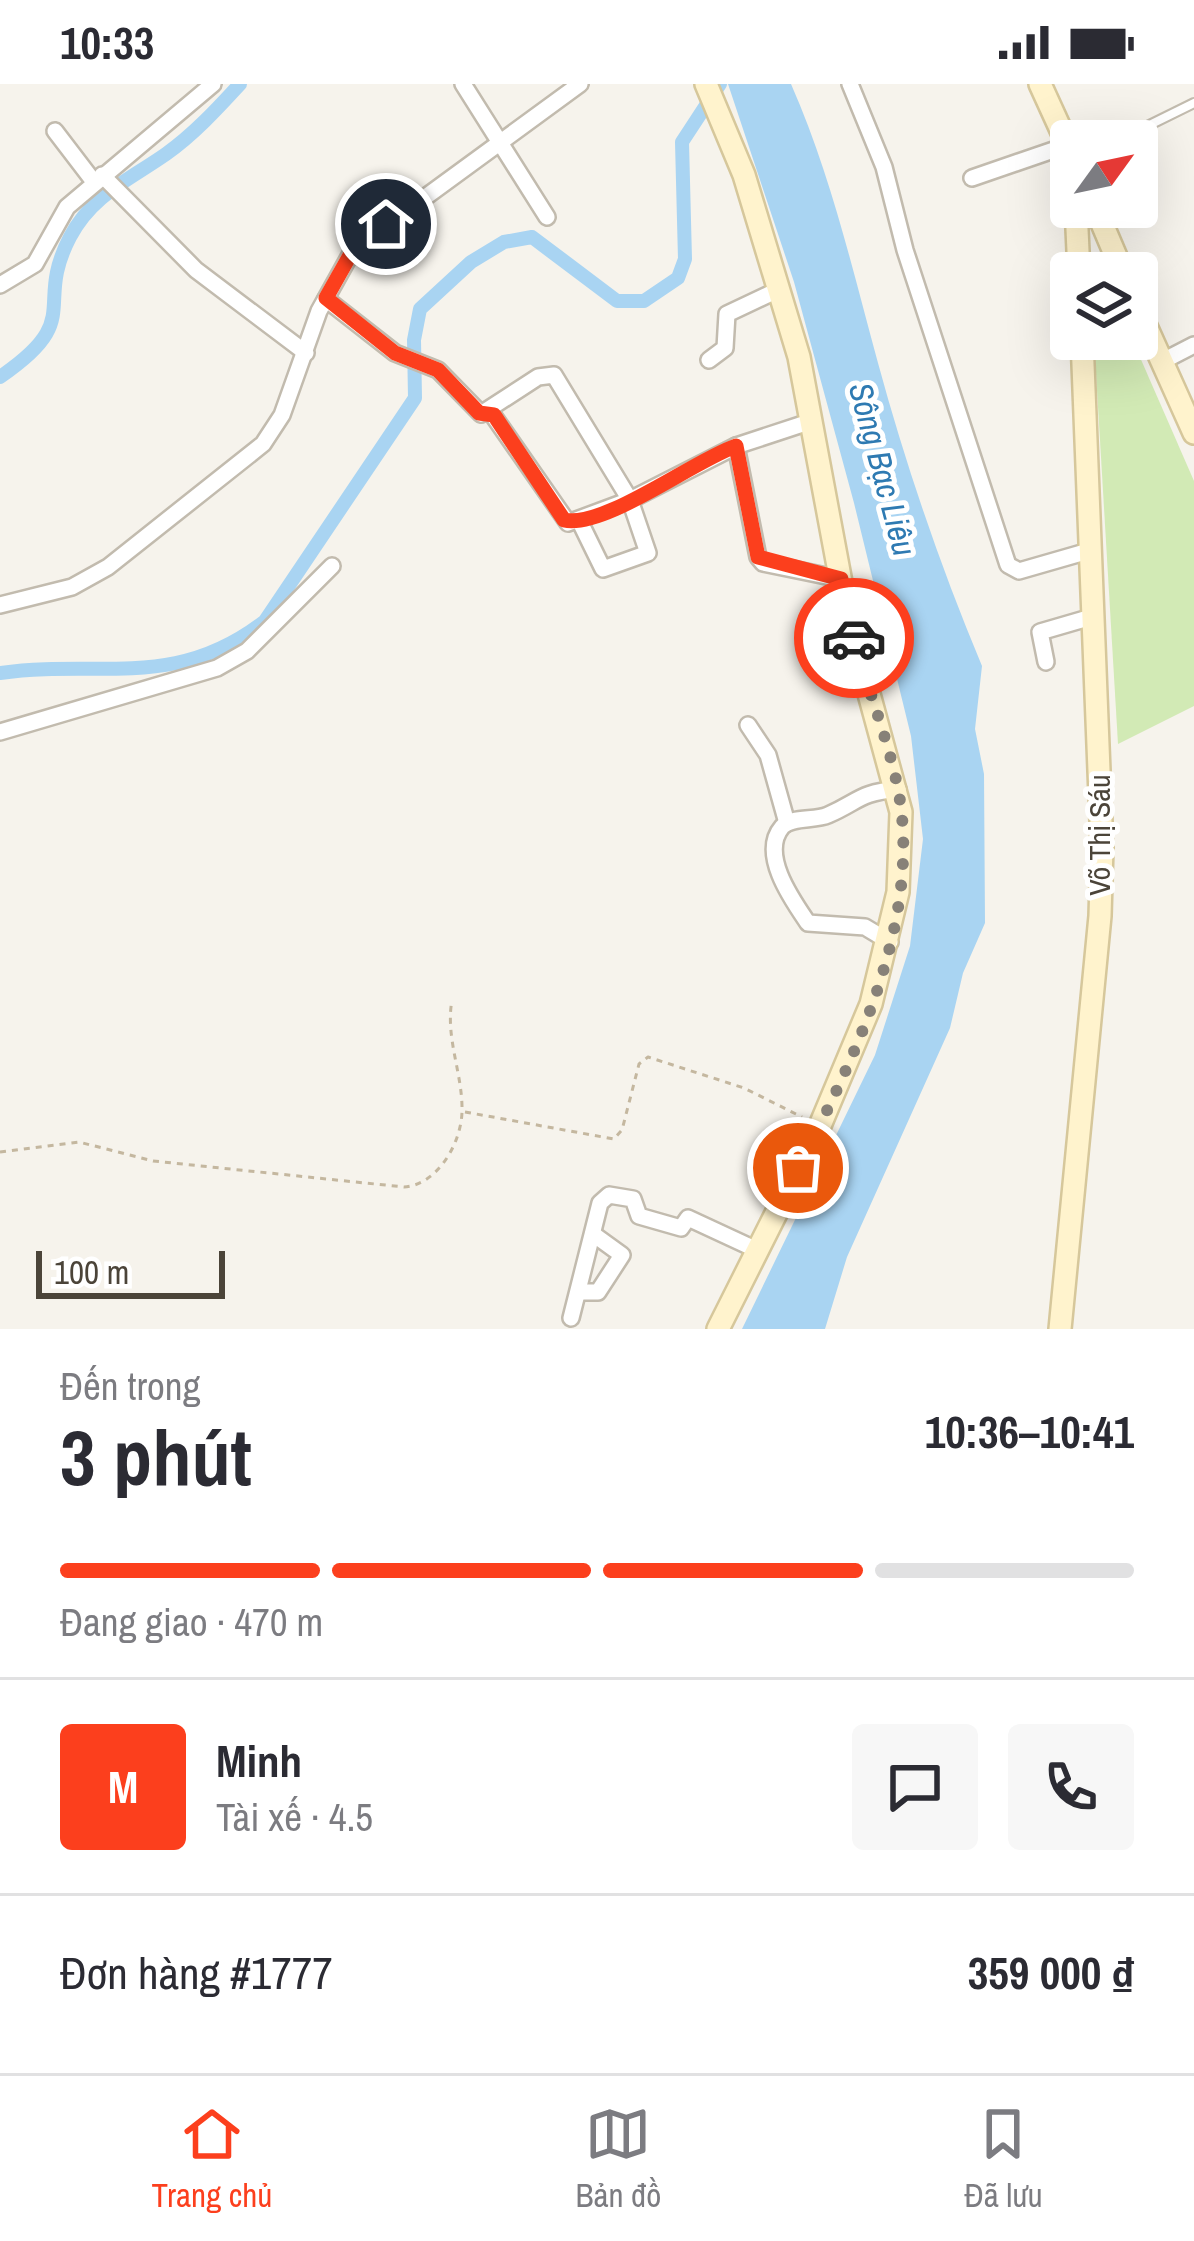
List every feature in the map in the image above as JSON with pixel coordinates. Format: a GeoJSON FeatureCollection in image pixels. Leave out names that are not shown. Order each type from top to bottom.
{"type":"FeatureCollection","features":[{"type":"Feature","properties":{"kind":"main road"},"geometry":{"type":"LineString","coordinates":[[706,84],[745,175],[780,289],[812,421],[841,579],[898,789],[898,892],[890,942],[849,1062],[718,1329]]}},
{"type":"Feature","properties":{"kind":"main road"},"geometry":{"type":"LineString","coordinates":[[1040,84],[1057,120]]}},
{"type":"Feature","properties":{"kind":"main road"},"geometry":{"type":"LineString","coordinates":[[1077,228],[1078,252]]}},
{"type":"Feature","properties":{"kind":"main road"},"geometry":{"type":"LineString","coordinates":[[1103,228],[1114,252]]}},
{"type":"Feature","properties":{"kind":"main road"},"geometry":{"type":"LineString","coordinates":[[1158,355],[1194,433]]}},
{"type":"Feature","properties":{"kind":"main road","name":"Võ Thị Sáu"},"geometry":{"type":"LineString","coordinates":[[1060,1329],[1100,916],[1095,616],[1083,360]]}},
{"type":"Feature","properties":{"kind":"street"},"geometry":{"type":"LineString","coordinates":[[0,285],[35,264],[63,212],[106,184],[213,84]]}},
{"type":"Feature","properties":{"kind":"street"},"geometry":{"type":"LineString","coordinates":[[463,84],[547,217]]}},
{"type":"Feature","properties":{"kind":"street"},"geometry":{"type":"LineString","coordinates":[[0,605],[72,586],[108,567],[225,477],[275,430],[326,298],[353,250],[580,84]]}},
{"type":"Feature","properties":{"kind":"street"},"geometry":{"type":"LineString","coordinates":[[850,84],[884,167],[905,250],[1008,565],[1019,572],[1092,550]]}},
{"type":"Feature","properties":{"kind":"street"},"geometry":{"type":"LineString","coordinates":[[55,131],[196,270],[306,353]]}},
{"type":"Feature","properties":{"kind":"street"},"geometry":{"type":"LineString","coordinates":[[972,178],[1050,154]]}},
{"type":"Feature","properties":{"kind":"street"},"geometry":{"type":"LineString","coordinates":[[1077,238],[1088,230],[1106,234]]}},
{"type":"Feature","properties":{"kind":"street"},"geometry":{"type":"LineString","coordinates":[[709,360],[725,348],[728,314],[780,289]]}},
{"type":"Feature","properties":{"kind":"street"},"geometry":{"type":"LineString","coordinates":[[326,298],[395,353],[438,370],[479,413],[490,411],[538,377],[554,375],[631,500],[648,554],[603,569],[579,520]]}},
{"type":"Feature","properties":{"kind":"street"},"geometry":{"type":"LineString","coordinates":[[1161,362],[1194,345]]}},
{"type":"Feature","properties":{"kind":"street"},"geometry":{"type":"LineString","coordinates":[[490,411],[564,520],[579,520],[631,500],[736,446],[812,421]]}},
{"type":"Feature","properties":{"kind":"street"},"geometry":{"type":"LineString","coordinates":[[736,446],[758,557],[841,579]]}},
{"type":"Feature","properties":{"kind":"street"},"geometry":{"type":"LineString","coordinates":[[0,732],[217,668],[248,651],[332,566]]}},
{"type":"Feature","properties":{"kind":"street"},"geometry":{"type":"LineString","coordinates":[[1046,662],[1040,632],[1095,616]]}},
{"type":"Feature","properties":{"kind":"street"},"geometry":{"type":"LineString","coordinates":[[748,725],[768,755],[787,823]]}},
{"type":"Feature","properties":{"kind":"street"},"geometry":{"type":"LineString","coordinates":[[890,942],[865,928],[808,923],[777,870],[778,832],[787,823],[826,816],[862,793],[898,789]]}},
{"type":"Feature","properties":{"kind":"street"},"geometry":{"type":"LineString","coordinates":[[571,1318],[600,1203],[609,1195],[633,1199],[639,1216],[681,1228],[688,1218],[757,1250]]}},
{"type":"Feature","properties":{"kind":"street"},"geometry":{"type":"LineString","coordinates":[[579,1292],[598,1292],[622,1255],[593,1234]]}},
{"type":"Feature","properties":{"kind":"lane"},"geometry":{"type":"LineString","coordinates":[[1158,121],[1194,103]]}},
{"type":"Feature","properties":{"kind":"path"},"geometry":{"type":"LineString","coordinates":[[0,1152],[80,1142],[153,1161],[416,1186],[440,1170],[462,1112],[451,1035],[452,1000]]}},
{"type":"Feature","properties":{"kind":"path"},"geometry":{"type":"LineString","coordinates":[[462,1112],[614,1138],[622,1130],[639,1064],[648,1057],[777,1101],[819,1128]]}},
{"type":"Feature","properties":{"kind":"green space"},"geometry":{"type":"Polygon","coordinates":[[[1095,360],[1141,360],[1194,481],[1194,706],[1118,744],[1095,360]]]}},
{"type":"Feature","properties":{"kind":"water","name":"Sông Bạc Liêu"},"geometry":{"type":"Polygon","coordinates":[[[728,84],[791,84],[829,187],[912,478],[982,666],[975,729],[984,774],[985,923],[963,973],[950,1028],[847,1257],[825,1329],[742,1329],[875,1055],[910,946],[923,839],[911,736],[854,503],[794,282],[728,84]]]}},
{"type":"Feature","properties":{"kind":"waterway"},"geometry":{"type":"LineString","coordinates":[[0,377],[26,357],[50,325],[60,261],[79,222],[112,190],[186,138],[240,84]]}},
{"type":"Feature","properties":{"kind":"waterway"},"geometry":{"type":"LineString","coordinates":[[0,673],[168,665],[232,643],[265,621],[415,398],[414,340],[420,309],[471,262],[504,242],[532,237],[617,301],[644,301],[678,278],[685,259],[682,142],[720,84]]}},
{"type":"Feature","properties":{"kind":"way so far"},"geometry":{"type":"LineString","coordinates":[[798,1168],[871,1004],[890,942],[898,892],[898,788],[854,638]]}},
{"type":"Feature","properties":{"kind":"route"},"geometry":{"type":"LineString","coordinates":[[386,224],[353,250],[326,298],[404,359],[438,370],[479,413],[490,411],[564,520],[579,520],[631,500],[736,446],[758,557],[764,563],[841,579],[854,638]]}}]}
